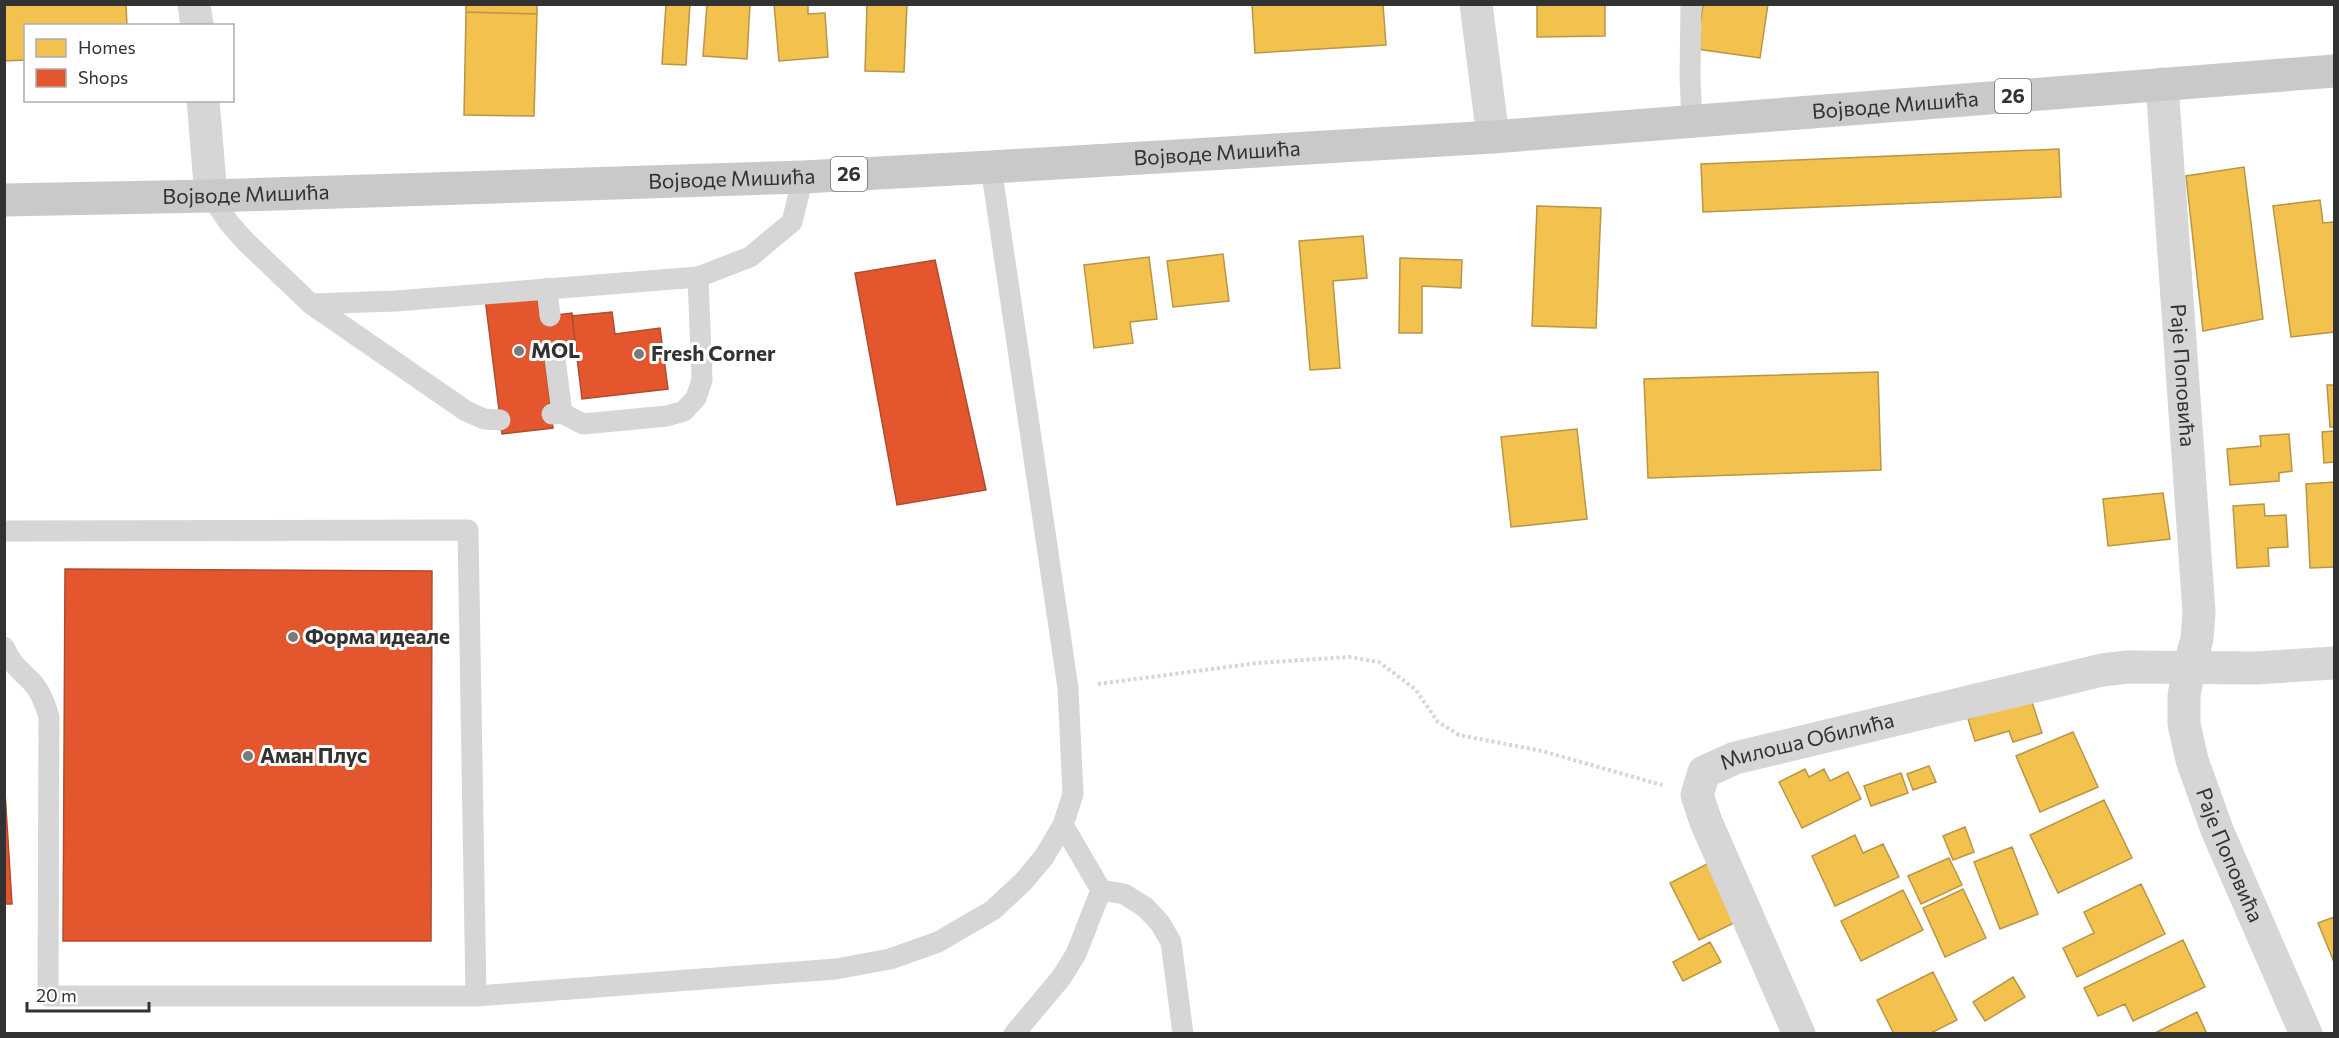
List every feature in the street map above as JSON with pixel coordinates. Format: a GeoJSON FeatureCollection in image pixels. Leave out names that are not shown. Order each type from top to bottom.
{"type":"FeatureCollection","features":[{"type":"Feature","properties":{"kind":"main road","name":"Војводе Мишића"},"geometry":{"type":"LineString","coordinates":[[4,200],[211,196],[803,177],[991,167],[1493,137],[2334,71]]}},
{"type":"Feature","properties":{"kind":"street"},"geometry":{"type":"LineString","coordinates":[[194,4],[197,24]]}},
{"type":"Feature","properties":{"kind":"street"},"geometry":{"type":"LineString","coordinates":[[1476,4],[1493,137]]}},
{"type":"Feature","properties":{"kind":"street","name":"Раје Поповића"},"geometry":{"type":"LineString","coordinates":[[2162,84],[2199,612],[2197,639],[2184,696],[2184,724],[2192,760],[2217,830],[2307,1034]]}},
{"type":"Feature","properties":{"kind":"street"},"geometry":{"type":"LineString","coordinates":[[203,102],[211,196]]}},
{"type":"Feature","properties":{"kind":"street"},"geometry":{"type":"LineString","coordinates":[[2189,668],[2256,668],[2334,663]]}},
{"type":"Feature","properties":{"kind":"street","name":"Милоша Обилића"},"geometry":{"type":"LineString","coordinates":[[1697,795],[1704,772],[1735,758],[2102,670],[2128,667],[2189,668]]}},
{"type":"Feature","properties":{"kind":"street"},"geometry":{"type":"LineString","coordinates":[[1697,795],[1706,822],[1799,1034]]}},
{"type":"Feature","properties":{"kind":"lane"},"geometry":{"type":"LineString","coordinates":[[1691,4],[1692,121]]}},
{"type":"Feature","properties":{"kind":"lane"},"geometry":{"type":"LineString","coordinates":[[4,647],[10,661],[32,682],[42,696],[49,717],[48,996],[476,996],[836,969],[890,959],[938,942],[993,910],[1023,882],[1044,857],[1063,825],[1073,794],[1068,688],[991,167]]}},
{"type":"Feature","properties":{"kind":"lane"},"geometry":{"type":"LineString","coordinates":[[311,304],[396,301],[698,277],[750,257],[792,222],[803,177]]}},
{"type":"Feature","properties":{"kind":"lane"},"geometry":{"type":"LineString","coordinates":[[211,196],[246,242],[311,304],[465,411],[484,419],[500,420]]}},
{"type":"Feature","properties":{"kind":"lane"},"geometry":{"type":"LineString","coordinates":[[555,359],[557,414],[583,424],[667,416],[684,411],[696,398],[702,380],[698,277]]}},
{"type":"Feature","properties":{"kind":"lane"},"geometry":{"type":"LineString","coordinates":[[547,288],[550,316]]}},
{"type":"Feature","properties":{"kind":"lane"},"geometry":{"type":"LineString","coordinates":[[4,531],[468,530],[476,996]]}},
{"type":"Feature","properties":{"kind":"lane"},"geometry":{"type":"LineString","coordinates":[[1063,825],[1101,890],[1124,894],[1145,906],[1160,923],[1171,942],[1183,1034]]}},
{"type":"Feature","properties":{"kind":"lane"},"geometry":{"type":"LineString","coordinates":[[1014,1034],[1061,978],[1076,954],[1101,890]]}},
{"type":"Feature","properties":{"kind":"path"},"geometry":{"type":"LineString","coordinates":[[1068,688],[1257,663],[1349,657],[1379,662],[1415,689],[1438,722],[1459,735],[1542,751],[1697,795]]}},
{"type":"Feature","properties":{"kind":"building: Homes"},"geometry":{"type":"Polygon","coordinates":[[[126,4],[127,24],[24,24],[24,60],[4,61],[4,5],[126,4]]]}},
{"type":"Feature","properties":{"kind":"building: Homes"},"geometry":{"type":"Polygon","coordinates":[[[466,4],[537,4],[537,14],[466,12],[466,4]]]}},
{"type":"Feature","properties":{"kind":"building: Homes"},"geometry":{"type":"Polygon","coordinates":[[[666,4],[690,4],[686,65],[662,64],[666,4]]]}},
{"type":"Feature","properties":{"kind":"building: Homes"},"geometry":{"type":"Polygon","coordinates":[[[707,4],[750,4],[747,59],[703,56],[707,4]]]}},
{"type":"Feature","properties":{"kind":"building: Homes"},"geometry":{"type":"Polygon","coordinates":[[[774,4],[808,4],[808,14],[825,13],[828,57],[779,61],[774,4]]]}},
{"type":"Feature","properties":{"kind":"building: Homes"},"geometry":{"type":"Polygon","coordinates":[[[867,4],[907,4],[904,72],[865,71],[867,4]]]}},
{"type":"Feature","properties":{"kind":"building: Homes"},"geometry":{"type":"Polygon","coordinates":[[[1252,4],[1383,4],[1386,45],[1255,53],[1252,4]]]}},
{"type":"Feature","properties":{"kind":"building: Homes"},"geometry":{"type":"Polygon","coordinates":[[[1537,4],[1605,4],[1605,36],[1537,37],[1537,4]]]}},
{"type":"Feature","properties":{"kind":"building: Homes"},"geometry":{"type":"Polygon","coordinates":[[[1703,4],[1768,4],[1760,58],[1697,49],[1703,4]]]}},
{"type":"Feature","properties":{"kind":"building: Homes"},"geometry":{"type":"Polygon","coordinates":[[[466,12],[537,14],[534,116],[464,115],[466,12]]]}},
{"type":"Feature","properties":{"kind":"building: Homes"},"geometry":{"type":"Polygon","coordinates":[[[2059,149],[2061,197],[1703,212],[1701,164],[2059,149]]]}},
{"type":"Feature","properties":{"kind":"building: Homes"},"geometry":{"type":"Polygon","coordinates":[[[2244,167],[2263,319],[2203,331],[2186,176],[2244,167]]]}},
{"type":"Feature","properties":{"kind":"building: Homes"},"geometry":{"type":"Polygon","coordinates":[[[2320,200],[2323,223],[2334,222],[2334,332],[2291,337],[2273,206],[2320,200]]]}},
{"type":"Feature","properties":{"kind":"building: Homes"},"geometry":{"type":"Polygon","coordinates":[[[1537,206],[1601,208],[1596,328],[1532,326],[1537,206]]]}},
{"type":"Feature","properties":{"kind":"building: Homes"},"geometry":{"type":"Polygon","coordinates":[[[1363,236],[1367,278],[1333,281],[1340,368],[1310,370],[1299,241],[1363,236]]]}},
{"type":"Feature","properties":{"kind":"building: Homes"},"geometry":{"type":"Polygon","coordinates":[[[1223,254],[1229,301],[1173,307],[1167,261],[1223,254]]]}},
{"type":"Feature","properties":{"kind":"building: Homes"},"geometry":{"type":"Polygon","coordinates":[[[1149,257],[1157,319],[1130,322],[1133,343],[1094,348],[1084,265],[1149,257]]]}},
{"type":"Feature","properties":{"kind":"building: Homes"},"geometry":{"type":"Polygon","coordinates":[[[1400,258],[1462,260],[1461,288],[1422,286],[1422,333],[1399,333],[1400,258]]]}},
{"type":"Feature","properties":{"kind":"building: Homes"},"geometry":{"type":"Polygon","coordinates":[[[1878,372],[1881,470],[1648,478],[1644,379],[1878,372]]]}},
{"type":"Feature","properties":{"kind":"building: Homes"},"geometry":{"type":"Polygon","coordinates":[[[2327,385],[2334,385],[2334,427],[2330,427],[2327,385]]]}},
{"type":"Feature","properties":{"kind":"building: Homes"},"geometry":{"type":"Polygon","coordinates":[[[1577,429],[1587,519],[1511,527],[1501,437],[1577,429]]]}},
{"type":"Feature","properties":{"kind":"building: Homes"},"geometry":{"type":"Polygon","coordinates":[[[2334,431],[2334,462],[2324,463],[2322,432],[2334,431]]]}},
{"type":"Feature","properties":{"kind":"building: Homes"},"geometry":{"type":"Polygon","coordinates":[[[2289,434],[2292,471],[2279,473],[2279,481],[2230,485],[2227,449],[2261,446],[2260,436],[2289,434]]]}},
{"type":"Feature","properties":{"kind":"building: Homes"},"geometry":{"type":"Polygon","coordinates":[[[2334,482],[2334,567],[2310,568],[2306,484],[2334,482]]]}},
{"type":"Feature","properties":{"kind":"building: Homes"},"geometry":{"type":"Polygon","coordinates":[[[2163,493],[2170,539],[2108,546],[2103,499],[2163,493]]]}},
{"type":"Feature","properties":{"kind":"building: Homes"},"geometry":{"type":"Polygon","coordinates":[[[2264,504],[2265,516],[2286,515],[2288,547],[2268,548],[2269,566],[2237,568],[2233,506],[2264,504]]]}},
{"type":"Feature","properties":{"kind":"building: Homes"},"geometry":{"type":"Polygon","coordinates":[[[2031,699],[2042,733],[2013,742],[2009,731],[1975,741],[1968,719],[2031,699]]]}},
{"type":"Feature","properties":{"kind":"building: Homes"},"geometry":{"type":"Polygon","coordinates":[[[2073,732],[2098,787],[2040,812],[2016,756],[2073,732]]]}},
{"type":"Feature","properties":{"kind":"building: Homes"},"geometry":{"type":"Polygon","coordinates":[[[1929,766],[1936,782],[1913,790],[1907,774],[1929,766]]]}},
{"type":"Feature","properties":{"kind":"building: Homes"},"geometry":{"type":"Polygon","coordinates":[[[1805,769],[1809,777],[1824,769],[1830,781],[1848,772],[1861,799],[1802,828],[1779,782],[1805,769]]]}},
{"type":"Feature","properties":{"kind":"building: Homes"},"geometry":{"type":"Polygon","coordinates":[[[1901,773],[1908,793],[1871,806],[1864,786],[1901,773]]]}},
{"type":"Feature","properties":{"kind":"building: Homes"},"geometry":{"type":"Polygon","coordinates":[[[2104,800],[2132,858],[2058,893],[2030,835],[2104,800]]]}},
{"type":"Feature","properties":{"kind":"building: Homes"},"geometry":{"type":"Polygon","coordinates":[[[1965,827],[1974,852],[1953,860],[1943,836],[1965,827]]]}},
{"type":"Feature","properties":{"kind":"building: Homes"},"geometry":{"type":"Polygon","coordinates":[[[1855,835],[1863,853],[1883,844],[1899,877],[1835,906],[1812,856],[1855,835]]]}},
{"type":"Feature","properties":{"kind":"building: Homes"},"geometry":{"type":"Polygon","coordinates":[[[2012,847],[2038,914],[2000,929],[1974,862],[2012,847]]]}},
{"type":"Feature","properties":{"kind":"building: Homes"},"geometry":{"type":"Polygon","coordinates":[[[1949,858],[1962,885],[1921,904],[1908,876],[1949,858]]]}},
{"type":"Feature","properties":{"kind":"building: Homes"},"geometry":{"type":"Polygon","coordinates":[[[1709,863],[1738,921],[1699,940],[1670,883],[1709,863]]]}},
{"type":"Feature","properties":{"kind":"building: Homes"},"geometry":{"type":"Polygon","coordinates":[[[2141,884],[2165,934],[2077,977],[2063,948],[2094,933],[2084,912],[2141,884]]]}},
{"type":"Feature","properties":{"kind":"building: Homes"},"geometry":{"type":"Polygon","coordinates":[[[1963,889],[1986,938],[1945,957],[1923,908],[1963,889]]]}},
{"type":"Feature","properties":{"kind":"building: Homes"},"geometry":{"type":"Polygon","coordinates":[[[1903,890],[1923,930],[1861,961],[1841,921],[1903,890]]]}},
{"type":"Feature","properties":{"kind":"building: Homes"},"geometry":{"type":"Polygon","coordinates":[[[2334,917],[2334,962],[2318,923],[2334,917]]]}},
{"type":"Feature","properties":{"kind":"building: Homes"},"geometry":{"type":"Polygon","coordinates":[[[2183,940],[2205,987],[2133,1021],[2125,1004],[2098,1016],[2084,988],[2183,940]]]}},
{"type":"Feature","properties":{"kind":"building: Homes"},"geometry":{"type":"Polygon","coordinates":[[[1710,942],[1721,962],[1683,981],[1673,962],[1710,942]]]}},
{"type":"Feature","properties":{"kind":"building: Homes"},"geometry":{"type":"Polygon","coordinates":[[[1933,972],[1957,1020],[1929,1034],[1894,1034],[1877,1000],[1933,972]]]}},
{"type":"Feature","properties":{"kind":"building: Homes"},"geometry":{"type":"Polygon","coordinates":[[[2013,977],[2025,997],[1985,1021],[1973,1002],[2013,977]]]}},
{"type":"Feature","properties":{"kind":"building: Homes"},"geometry":{"type":"Polygon","coordinates":[[[2197,1012],[2207,1034],[2153,1034],[2197,1012]]]}},
{"type":"Feature","properties":{"kind":"building: Shops"},"geometry":{"type":"Polygon","coordinates":[[[935,260],[986,490],[897,505],[855,273],[935,260]]]}},
{"type":"Feature","properties":{"kind":"building: Shops"},"geometry":{"type":"Polygon","coordinates":[[[537,292],[540,317],[572,313],[577,357],[545,361],[553,428],[502,434],[485,298],[537,292]]]}},
{"type":"Feature","properties":{"kind":"building: Shops"},"geometry":{"type":"Polygon","coordinates":[[[612,312],[615,334],[660,328],[668,389],[582,399],[572,316],[612,312]]]}},
{"type":"Feature","properties":{"kind":"building: Shops","name":"Аман Плус"},"geometry":{"type":"Polygon","coordinates":[[[65,569],[432,571],[431,941],[63,941],[65,569]]]}},
{"type":"Feature","properties":{"kind":"building: Shops"},"geometry":{"type":"Polygon","coordinates":[[[5,792],[12,904],[4,904],[5,792]]]}},
{"type":"Feature","properties":{"kind":"place","name":"MOL"},"geometry":{"type":"Point","coordinates":[519,351]}},
{"type":"Feature","properties":{"kind":"place","name":"Fresh Corner"},"geometry":{"type":"Point","coordinates":[639,354]}},
{"type":"Feature","properties":{"kind":"place","name":"Форма идеале"},"geometry":{"type":"Point","coordinates":[293,637]}},
{"type":"Feature","properties":{"kind":"place","name":"Аман Плус"},"geometry":{"type":"Point","coordinates":[248,756]}}]}
